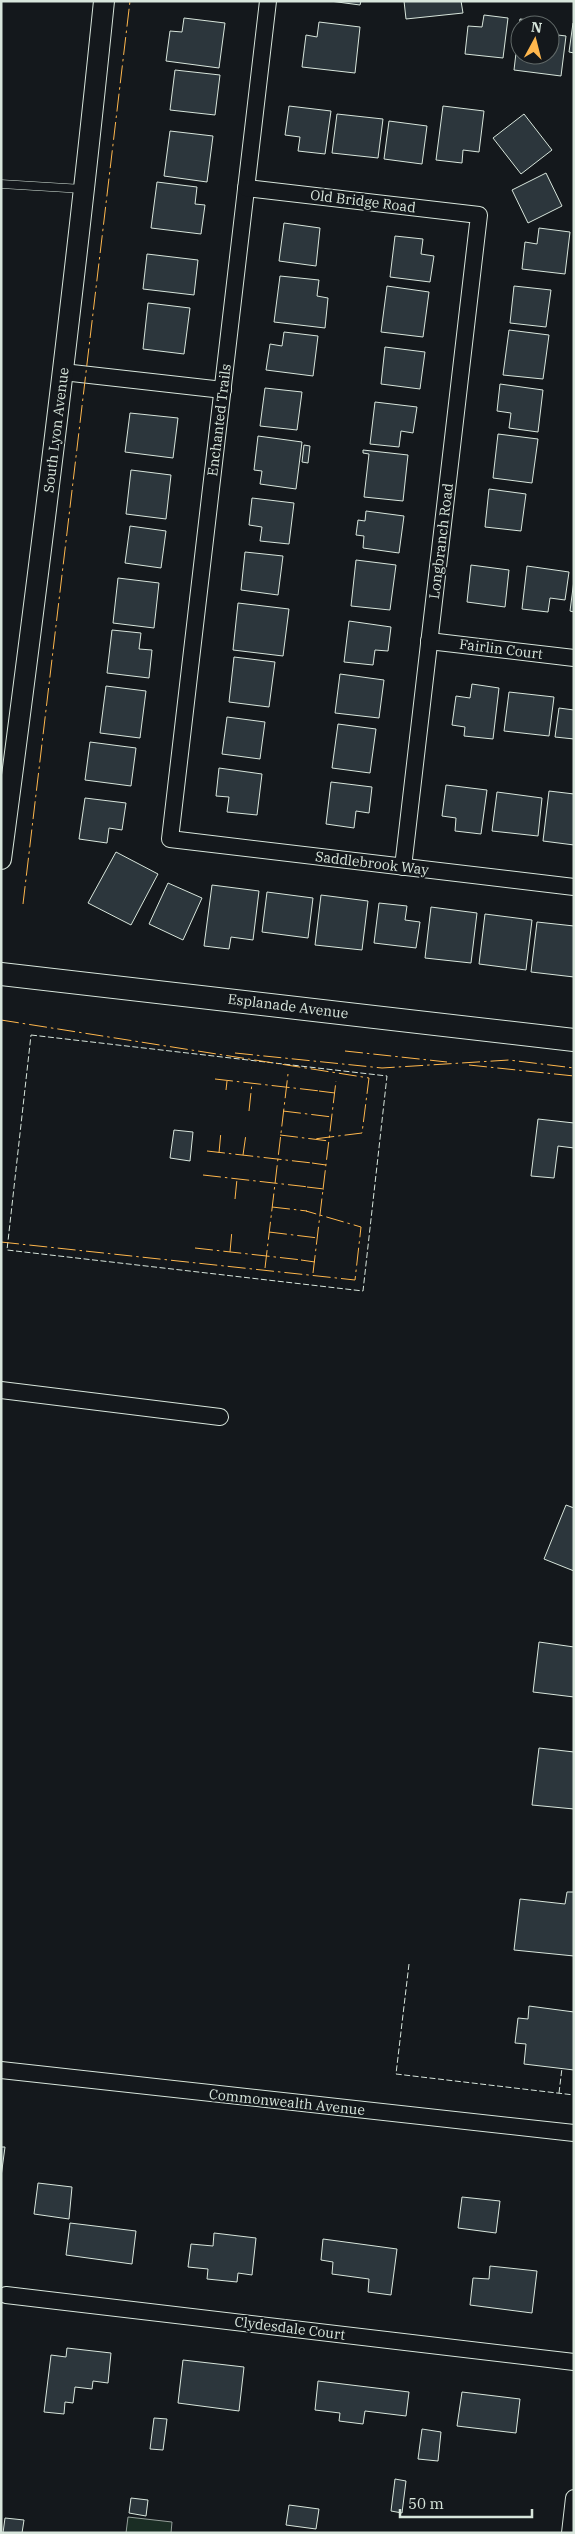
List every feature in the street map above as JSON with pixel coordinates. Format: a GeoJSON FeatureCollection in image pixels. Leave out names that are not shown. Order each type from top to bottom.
{"type":"FeatureCollection","features":[{"type":"Feature","properties":{"kind":"main road","name":"Esplanade Avenue"},"geometry":{"type":"LineString","coordinates":[[1,974],[574,1040]]}},
{"type":"Feature","properties":{"kind":"street","name":"South Lyon Avenue"},"geometry":{"type":"LineString","coordinates":[[1,859],[85,189],[104,1]]}},
{"type":"Feature","properties":{"kind":"street","name":"Enchanted Trails"},"geometry":{"type":"LineString","coordinates":[[170,839],[268,1]]}},
{"type":"Feature","properties":{"kind":"street","name":"Old Bridge Road"},"geometry":{"type":"LineString","coordinates":[[246,188],[479,215]]}},
{"type":"Feature","properties":{"kind":"street","name":"Longbranch Road"},"geometry":{"type":"LineString","coordinates":[[403,867],[479,215]]}},
{"type":"Feature","properties":{"kind":"street"},"geometry":{"type":"LineString","coordinates":[[63,372],[223,390]]}},
{"type":"Feature","properties":{"kind":"street","name":"Fairlin Court"},"geometry":{"type":"LineString","coordinates":[[429,641],[574,658]]}},
{"type":"Feature","properties":{"kind":"street","name":"Saddlebrook Way"},"geometry":{"type":"LineString","coordinates":[[170,839],[574,887]]}},
{"type":"Feature","properties":{"kind":"street"},"geometry":{"type":"LineString","coordinates":[[1,1390],[220,1417]]}},
{"type":"Feature","properties":{"kind":"street","name":"Commonwealth Avenue"},"geometry":{"type":"LineString","coordinates":[[1,2070],[574,2133]]}},
{"type":"Feature","properties":{"kind":"street","name":"Clydesdale Court"},"geometry":{"type":"LineString","coordinates":[[6,2295],[574,2362]]}},
{"type":"Feature","properties":{"kind":"street"},"geometry":{"type":"LineString","coordinates":[[570,2533],[574,2498]]}},
{"type":"Feature","properties":{"kind":"lane"},"geometry":{"type":"LineString","coordinates":[[1,184],[85,189]]}},
{"type":"Feature","properties":{"kind":"green space"},"geometry":{"type":"Polygon","coordinates":[[[128,2517],[172,2522],[171,2533],[126,2533],[128,2517]]]}},
{"type":"Feature","properties":{"kind":"building"},"geometry":{"type":"Polygon","coordinates":[[[330,1],[361,1],[360,5],[330,1]]]}},
{"type":"Feature","properties":{"kind":"building"},"geometry":{"type":"Polygon","coordinates":[[[404,1],[461,1],[463,13],[406,19],[404,1]]]}},
{"type":"Feature","properties":{"kind":"building"},"geometry":{"type":"Polygon","coordinates":[[[484,15],[508,18],[503,58],[465,54],[468,26],[482,27],[484,15]]]}},
{"type":"Feature","properties":{"kind":"building"},"geometry":{"type":"Polygon","coordinates":[[[184,18],[225,23],[219,68],[166,61],[170,31],[182,32],[184,18]]]}},
{"type":"Feature","properties":{"kind":"building"},"geometry":{"type":"Polygon","coordinates":[[[319,22],[360,27],[355,73],[302,67],[306,35],[317,37],[319,22]]]}},
{"type":"Feature","properties":{"kind":"building"},"geometry":{"type":"Polygon","coordinates":[[[574,23],[574,53],[569,52],[574,23]]]}},
{"type":"Feature","properties":{"kind":"building"},"geometry":{"type":"Polygon","coordinates":[[[560,35],[566,36],[561,76],[514,70],[515,65],[560,65],[560,35]]]}},
{"type":"Feature","properties":{"kind":"building"},"geometry":{"type":"Polygon","coordinates":[[[175,70],[220,75],[215,115],[170,110],[175,70]]]}},
{"type":"Feature","properties":{"kind":"building"},"geometry":{"type":"Polygon","coordinates":[[[289,106],[331,111],[325,154],[298,151],[300,137],[285,135],[289,106]]]}},
{"type":"Feature","properties":{"kind":"building"},"geometry":{"type":"Polygon","coordinates":[[[443,106],[484,111],[479,152],[463,150],[462,163],[436,160],[443,106]]]}},
{"type":"Feature","properties":{"kind":"building"},"geometry":{"type":"Polygon","coordinates":[[[337,114],[383,119],[378,158],[332,153],[337,114]]]}},
{"type":"Feature","properties":{"kind":"building"},"geometry":{"type":"Polygon","coordinates":[[[524,114],[552,150],[521,174],[493,138],[524,114]]]}},
{"type":"Feature","properties":{"kind":"building"},"geometry":{"type":"Polygon","coordinates":[[[389,121],[427,126],[422,164],[384,159],[389,121]]]}},
{"type":"Feature","properties":{"kind":"building"},"geometry":{"type":"Polygon","coordinates":[[[170,131],[213,136],[207,182],[164,176],[170,131]]]}},
{"type":"Feature","properties":{"kind":"building"},"geometry":{"type":"Polygon","coordinates":[[[546,173],[562,206],[528,223],[512,190],[546,173]]]}},
{"type":"Feature","properties":{"kind":"building"},"geometry":{"type":"Polygon","coordinates":[[[157,182],[197,187],[195,204],[205,205],[201,234],[151,228],[157,182]]]}},
{"type":"Feature","properties":{"kind":"building"},"geometry":{"type":"Polygon","coordinates":[[[284,223],[320,228],[316,266],[279,261],[284,223]]]}},
{"type":"Feature","properties":{"kind":"building"},"geometry":{"type":"Polygon","coordinates":[[[539,228],[570,232],[565,274],[522,269],[525,242],[537,244],[539,228]]]}},
{"type":"Feature","properties":{"kind":"building"},"geometry":{"type":"Polygon","coordinates":[[[395,236],[423,239],[421,254],[434,256],[430,282],[390,277],[395,236]]]}},
{"type":"Feature","properties":{"kind":"building"},"geometry":{"type":"Polygon","coordinates":[[[147,254],[198,260],[194,295],[143,289],[147,254]]]}},
{"type":"Feature","properties":{"kind":"building"},"geometry":{"type":"Polygon","coordinates":[[[280,276],[319,280],[317,296],[328,298],[325,328],[274,322],[280,276]]]}},
{"type":"Feature","properties":{"kind":"building"},"geometry":{"type":"Polygon","coordinates":[[[387,286],[429,292],[423,337],[381,332],[387,286]]]}},
{"type":"Feature","properties":{"kind":"building"},"geometry":{"type":"Polygon","coordinates":[[[514,286],[551,290],[546,327],[510,323],[514,286]]]}},
{"type":"Feature","properties":{"kind":"building"},"geometry":{"type":"Polygon","coordinates":[[[148,303],[190,308],[184,354],[143,349],[148,303]]]}},
{"type":"Feature","properties":{"kind":"building"},"geometry":{"type":"Polygon","coordinates":[[[509,330],[549,335],[543,379],[503,375],[509,330]]]}},
{"type":"Feature","properties":{"kind":"building"},"geometry":{"type":"Polygon","coordinates":[[[284,332],[318,336],[313,376],[266,370],[270,344],[282,346],[284,332]]]}},
{"type":"Feature","properties":{"kind":"building"},"geometry":{"type":"Polygon","coordinates":[[[385,347],[425,352],[420,389],[381,384],[385,347]]]}},
{"type":"Feature","properties":{"kind":"building"},"geometry":{"type":"Polygon","coordinates":[[[500,384],[543,390],[538,432],[509,428],[511,413],[497,411],[500,384]]]}},
{"type":"Feature","properties":{"kind":"building"},"geometry":{"type":"Polygon","coordinates":[[[265,388],[302,392],[297,430],[260,426],[265,388]]]}},
{"type":"Feature","properties":{"kind":"building"},"geometry":{"type":"Polygon","coordinates":[[[375,402],[417,407],[413,433],[401,431],[399,447],[370,444],[375,402]]]}},
{"type":"Feature","properties":{"kind":"building"},"geometry":{"type":"Polygon","coordinates":[[[130,413],[178,418],[173,458],[125,452],[130,413]]]}},
{"type":"Feature","properties":{"kind":"building"},"geometry":{"type":"Polygon","coordinates":[[[498,434],[538,439],[532,483],[493,478],[498,434]]]}},
{"type":"Feature","properties":{"kind":"building"},"geometry":{"type":"Polygon","coordinates":[[[258,436],[302,442],[296,489],[260,484],[262,471],[254,470],[258,436]]]}},
{"type":"Feature","properties":{"kind":"building"},"geometry":{"type":"Polygon","coordinates":[[[304,445],[310,446],[308,463],[302,462],[304,445]]]}},
{"type":"Feature","properties":{"kind":"building"},"geometry":{"type":"Polygon","coordinates":[[[363,450],[408,455],[403,501],[364,497],[369,454],[363,453],[363,450]]]}},
{"type":"Feature","properties":{"kind":"building"},"geometry":{"type":"Polygon","coordinates":[[[131,470],[171,475],[166,519],[126,514],[131,470]]]}},
{"type":"Feature","properties":{"kind":"building"},"geometry":{"type":"Polygon","coordinates":[[[489,489],[526,494],[521,531],[485,527],[489,489]]]}},
{"type":"Feature","properties":{"kind":"building"},"geometry":{"type":"Polygon","coordinates":[[[252,498],[294,503],[289,544],[260,541],[262,527],[249,525],[252,498]]]}},
{"type":"Feature","properties":{"kind":"building"},"geometry":{"type":"Polygon","coordinates":[[[366,511],[404,516],[399,553],[363,548],[364,536],[356,535],[358,520],[365,521],[366,511]]]}},
{"type":"Feature","properties":{"kind":"building"},"geometry":{"type":"Polygon","coordinates":[[[130,526],[166,531],[161,568],[125,563],[130,526]]]}},
{"type":"Feature","properties":{"kind":"building"},"geometry":{"type":"Polygon","coordinates":[[[245,552],[283,556],[278,595],[241,590],[245,552]]]}},
{"type":"Feature","properties":{"kind":"building"},"geometry":{"type":"Polygon","coordinates":[[[356,560],[396,565],[390,610],[351,606],[356,560]]]}},
{"type":"Feature","properties":{"kind":"building"},"geometry":{"type":"Polygon","coordinates":[[[471,565],[509,570],[505,607],[467,602],[471,565]]]}},
{"type":"Feature","properties":{"kind":"building"},"geometry":{"type":"Polygon","coordinates":[[[527,566],[569,572],[565,600],[550,598],[548,612],[522,609],[527,566]]]}},
{"type":"Feature","properties":{"kind":"building"},"geometry":{"type":"Polygon","coordinates":[[[118,578],[159,583],[154,628],[113,623],[118,578]]]}},
{"type":"Feature","properties":{"kind":"building"},"geometry":{"type":"Polygon","coordinates":[[[574,580],[574,612],[570,611],[574,580]]]}},
{"type":"Feature","properties":{"kind":"building"},"geometry":{"type":"Polygon","coordinates":[[[238,603],[289,609],[283,656],[233,650],[238,603]]]}},
{"type":"Feature","properties":{"kind":"building"},"geometry":{"type":"Polygon","coordinates":[[[349,621],[391,627],[388,651],[375,650],[373,665],[344,662],[349,621]]]}},
{"type":"Feature","properties":{"kind":"building"},"geometry":{"type":"Polygon","coordinates":[[[112,630],[141,633],[139,649],[152,650],[149,678],[107,673],[112,630]]]}},
{"type":"Feature","properties":{"kind":"building"},"geometry":{"type":"Polygon","coordinates":[[[234,657],[275,662],[269,707],[229,702],[234,657]]]}},
{"type":"Feature","properties":{"kind":"building"},"geometry":{"type":"Polygon","coordinates":[[[340,674],[384,680],[379,718],[335,713],[340,674]]]}},
{"type":"Feature","properties":{"kind":"building"},"geometry":{"type":"Polygon","coordinates":[[[472,684],[499,688],[493,739],[464,736],[465,727],[452,725],[456,696],[470,698],[472,684]]]}},
{"type":"Feature","properties":{"kind":"building"},"geometry":{"type":"Polygon","coordinates":[[[106,686],[146,691],[140,738],[100,733],[106,686]]]}},
{"type":"Feature","properties":{"kind":"building"},"geometry":{"type":"Polygon","coordinates":[[[509,692],[554,697],[549,736],[504,731],[509,692]]]}},
{"type":"Feature","properties":{"kind":"building"},"geometry":{"type":"Polygon","coordinates":[[[559,708],[574,710],[574,739],[555,737],[559,708]]]}},
{"type":"Feature","properties":{"kind":"building"},"geometry":{"type":"Polygon","coordinates":[[[227,717],[265,722],[260,759],[222,754],[227,717]]]}},
{"type":"Feature","properties":{"kind":"building"},"geometry":{"type":"Polygon","coordinates":[[[338,724],[376,729],[370,773],[332,768],[338,724]]]}},
{"type":"Feature","properties":{"kind":"building"},"geometry":{"type":"Polygon","coordinates":[[[90,742],[136,748],[131,786],[85,780],[90,742]]]}},
{"type":"Feature","properties":{"kind":"building"},"geometry":{"type":"Polygon","coordinates":[[[219,768],[262,774],[257,815],[227,812],[229,797],[216,796],[219,768]]]}},
{"type":"Feature","properties":{"kind":"building"},"geometry":{"type":"Polygon","coordinates":[[[331,782],[372,787],[369,813],[356,811],[354,828],[326,824],[331,782]]]}},
{"type":"Feature","properties":{"kind":"building"},"geometry":{"type":"Polygon","coordinates":[[[446,785],[487,790],[481,834],[455,831],[456,818],[442,816],[446,785]]]}},
{"type":"Feature","properties":{"kind":"building"},"geometry":{"type":"Polygon","coordinates":[[[549,791],[574,794],[574,845],[543,841],[549,791]]]}},
{"type":"Feature","properties":{"kind":"building"},"geometry":{"type":"Polygon","coordinates":[[[497,792],[542,798],[538,836],[492,831],[497,792]]]}},
{"type":"Feature","properties":{"kind":"building"},"geometry":{"type":"Polygon","coordinates":[[[85,798],[126,803],[122,830],[109,828],[107,843],[79,839],[85,798]]]}},
{"type":"Feature","properties":{"kind":"building"},"geometry":{"type":"Polygon","coordinates":[[[116,852],[158,874],[131,925],[88,903],[116,852]]]}},
{"type":"Feature","properties":{"kind":"building"},"geometry":{"type":"Polygon","coordinates":[[[168,883],[202,898],[183,940],[149,924],[168,883]]]}},
{"type":"Feature","properties":{"kind":"building"},"geometry":{"type":"Polygon","coordinates":[[[212,885],[259,891],[253,940],[231,937],[229,949],[204,946],[212,885]]]}},
{"type":"Feature","properties":{"kind":"building"},"geometry":{"type":"Polygon","coordinates":[[[267,892],[313,898],[308,938],[262,932],[267,892]]]}},
{"type":"Feature","properties":{"kind":"building"},"geometry":{"type":"Polygon","coordinates":[[[321,895],[368,901],[362,950],[315,945],[321,895]]]}},
{"type":"Feature","properties":{"kind":"building"},"geometry":{"type":"Polygon","coordinates":[[[379,903],[407,906],[405,920],[420,922],[416,948],[374,943],[379,903]]]}},
{"type":"Feature","properties":{"kind":"building"},"geometry":{"type":"Polygon","coordinates":[[[431,907],[477,913],[471,963],[425,958],[431,907]]]}},
{"type":"Feature","properties":{"kind":"building"},"geometry":{"type":"Polygon","coordinates":[[[485,914],[532,920],[526,970],[479,964],[485,914]]]}},
{"type":"Feature","properties":{"kind":"building"},"geometry":{"type":"Polygon","coordinates":[[[537,922],[574,926],[574,977],[531,972],[537,922]]]}},
{"type":"Feature","properties":{"kind":"building"},"geometry":{"type":"Polygon","coordinates":[[[538,1119],[574,1123],[574,1148],[558,1146],[554,1178],[531,1176],[538,1119]]]}},
{"type":"Feature","properties":{"kind":"building"},"geometry":{"type":"Polygon","coordinates":[[[174,1130],[193,1132],[190,1161],[170,1158],[174,1130]]]}},
{"type":"Feature","properties":{"kind":"building"},"geometry":{"type":"Polygon","coordinates":[[[566,1505],[574,1508],[574,1571],[544,1559],[566,1505]]]}},
{"type":"Feature","properties":{"kind":"building"},"geometry":{"type":"Polygon","coordinates":[[[539,1642],[574,1647],[574,1697],[533,1692],[539,1642]]]}},
{"type":"Feature","properties":{"kind":"building"},"geometry":{"type":"Polygon","coordinates":[[[539,1748],[574,1752],[574,1809],[532,1805],[539,1748]]]}},
{"type":"Feature","properties":{"kind":"building"},"geometry":{"type":"Polygon","coordinates":[[[567,1892],[574,1892],[574,1956],[514,1950],[520,1899],[565,1904],[567,1892]]]}},
{"type":"Feature","properties":{"kind":"building"},"geometry":{"type":"Polygon","coordinates":[[[529,2006],[574,2012],[574,2070],[524,2064],[526,2044],[515,2043],[518,2018],[528,2019],[529,2006]]]}},
{"type":"Feature","properties":{"kind":"building"},"geometry":{"type":"Polygon","coordinates":[[[1,2147],[5,2147],[1,2177],[1,2147]]]}},
{"type":"Feature","properties":{"kind":"building"},"geometry":{"type":"Polygon","coordinates":[[[38,2183],[72,2187],[69,2219],[34,2214],[38,2183]]]}},
{"type":"Feature","properties":{"kind":"building"},"geometry":{"type":"Polygon","coordinates":[[[462,2197],[500,2201],[496,2233],[458,2228],[462,2197]]]}},
{"type":"Feature","properties":{"kind":"building"},"geometry":{"type":"Polygon","coordinates":[[[70,2223],[136,2231],[132,2264],[66,2255],[70,2223]]]}},
{"type":"Feature","properties":{"kind":"building"},"geometry":{"type":"Polygon","coordinates":[[[214,2233],[256,2238],[252,2275],[238,2273],[237,2282],[207,2279],[208,2269],[188,2267],[191,2244],[213,2246],[214,2233]]]}},
{"type":"Feature","properties":{"kind":"building"},"geometry":{"type":"Polygon","coordinates":[[[323,2239],[397,2249],[391,2295],[368,2292],[369,2279],[332,2274],[333,2262],[321,2260],[323,2239]]]}},
{"type":"Feature","properties":{"kind":"building"},"geometry":{"type":"Polygon","coordinates":[[[490,2266],[537,2271],[532,2313],[470,2305],[473,2278],[489,2279],[490,2266]]]}},
{"type":"Feature","properties":{"kind":"building"},"geometry":{"type":"Polygon","coordinates":[[[67,2348],[111,2353],[108,2383],[93,2381],[92,2389],[75,2387],[73,2403],[65,2402],[64,2414],[44,2412],[51,2355],[66,2357],[67,2348]]]}},
{"type":"Feature","properties":{"kind":"building"},"geometry":{"type":"Polygon","coordinates":[[[183,2360],[244,2367],[239,2411],[178,2403],[183,2360]]]}},
{"type":"Feature","properties":{"kind":"building"},"geometry":{"type":"Polygon","coordinates":[[[318,2381],[409,2392],[406,2416],[365,2411],[363,2424],[339,2421],[340,2413],[315,2410],[318,2381]]]}},
{"type":"Feature","properties":{"kind":"building"},"geometry":{"type":"Polygon","coordinates":[[[462,2392],[520,2399],[516,2433],[457,2426],[462,2392]]]}},
{"type":"Feature","properties":{"kind":"building"},"geometry":{"type":"Polygon","coordinates":[[[154,2418],[167,2419],[163,2450],[150,2449],[154,2418]]]}},
{"type":"Feature","properties":{"kind":"building"},"geometry":{"type":"Polygon","coordinates":[[[422,2429],[441,2432],[438,2461],[418,2459],[422,2429]]]}},
{"type":"Feature","properties":{"kind":"building"},"geometry":{"type":"Polygon","coordinates":[[[395,2479],[406,2481],[402,2513],[391,2511],[395,2479]]]}},
{"type":"Feature","properties":{"kind":"building"},"geometry":{"type":"Polygon","coordinates":[[[131,2498],[148,2500],[146,2516],[129,2513],[131,2498]]]}},
{"type":"Feature","properties":{"kind":"building"},"geometry":{"type":"Polygon","coordinates":[[[289,2505],[319,2509],[316,2529],[286,2525],[289,2505]]]}},
{"type":"Feature","properties":{"kind":"building"},"geometry":{"type":"Polygon","coordinates":[[[5,2518],[24,2520],[22,2533],[3,2533],[5,2518]]]}},
{"type":"Feature","properties":{"kind":"fence"},"geometry":{"type":"LineString","coordinates":[[31,1035],[387,1076],[363,1291],[7,1250],[31,1035]]}},
{"type":"Feature","properties":{"kind":"fence"},"geometry":{"type":"LineString","coordinates":[[409,1964],[396,2074],[574,2095]]}},
{"type":"Feature","properties":{"kind":"fence"},"geometry":{"type":"LineString","coordinates":[[559,2093],[562,2068]]}},
{"type":"Feature","properties":{"kind":"power"},"geometry":{"type":"LineString","coordinates":[[23,904],[130,1]]}},
{"type":"Feature","properties":{"kind":"power"},"geometry":{"type":"LineString","coordinates":[[1,1020],[369,1078],[362,1133],[314,1139]]}},
{"type":"Feature","properties":{"kind":"power"},"geometry":{"type":"LineString","coordinates":[[345,1051],[447,1062]]}},
{"type":"Feature","properties":{"kind":"power"},"geometry":{"type":"LineString","coordinates":[[235,1053],[382,1068],[509,1060],[574,1068]]}},
{"type":"Feature","properties":{"kind":"power"},"geometry":{"type":"LineString","coordinates":[[469,1065],[574,1076]]}},
{"type":"Feature","properties":{"kind":"power"},"geometry":{"type":"LineString","coordinates":[[265,1268],[288,1074]]}},
{"type":"Feature","properties":{"kind":"power"},"geometry":{"type":"LineString","coordinates":[[215,1079],[320,1091]]}},
{"type":"Feature","properties":{"kind":"power"},"geometry":{"type":"LineString","coordinates":[[226,1090],[227,1081]]}},
{"type":"Feature","properties":{"kind":"power"},"geometry":{"type":"LineString","coordinates":[[313,1273],[336,1081]]}},
{"type":"Feature","properties":{"kind":"power"},"geometry":{"type":"LineString","coordinates":[[249,1111],[252,1083]]}},
{"type":"Feature","properties":{"kind":"power"},"geometry":{"type":"LineString","coordinates":[[319,1091],[335,1093]]}},
{"type":"Feature","properties":{"kind":"power"},"geometry":{"type":"LineString","coordinates":[[283,1111],[332,1117]]}},
{"type":"Feature","properties":{"kind":"power"},"geometry":{"type":"LineString","coordinates":[[219,1153],[221,1131]]}},
{"type":"Feature","properties":{"kind":"power"},"geometry":{"type":"LineString","coordinates":[[243,1155],[246,1134]]}},
{"type":"Feature","properties":{"kind":"power"},"geometry":{"type":"LineString","coordinates":[[280,1135],[329,1141]]}},
{"type":"Feature","properties":{"kind":"power"},"geometry":{"type":"LineString","coordinates":[[207,1151],[312,1163]]}},
{"type":"Feature","properties":{"kind":"power"},"geometry":{"type":"LineString","coordinates":[[312,1163],[326,1165]]}},
{"type":"Feature","properties":{"kind":"power"},"geometry":{"type":"LineString","coordinates":[[203,1175],[309,1187]]}},
{"type":"Feature","properties":{"kind":"power"},"geometry":{"type":"LineString","coordinates":[[235,1199],[237,1179]]}},
{"type":"Feature","properties":{"kind":"power"},"geometry":{"type":"LineString","coordinates":[[307,1187],[324,1189]]}},
{"type":"Feature","properties":{"kind":"power"},"geometry":{"type":"LineString","coordinates":[[272,1207],[307,1211]]}},
{"type":"Feature","properties":{"kind":"power"},"geometry":{"type":"LineString","coordinates":[[1,1242],[355,1280],[361,1227],[306,1211]]}},
{"type":"Feature","properties":{"kind":"power"},"geometry":{"type":"LineString","coordinates":[[230,1252],[232,1230]]}},
{"type":"Feature","properties":{"kind":"power"},"geometry":{"type":"LineString","coordinates":[[269,1232],[318,1238]]}},
{"type":"Feature","properties":{"kind":"power"},"geometry":{"type":"LineString","coordinates":[[195,1248],[302,1260]]}},
{"type":"Feature","properties":{"kind":"power"},"geometry":{"type":"LineString","coordinates":[[301,1260],[315,1262]]}}]}
